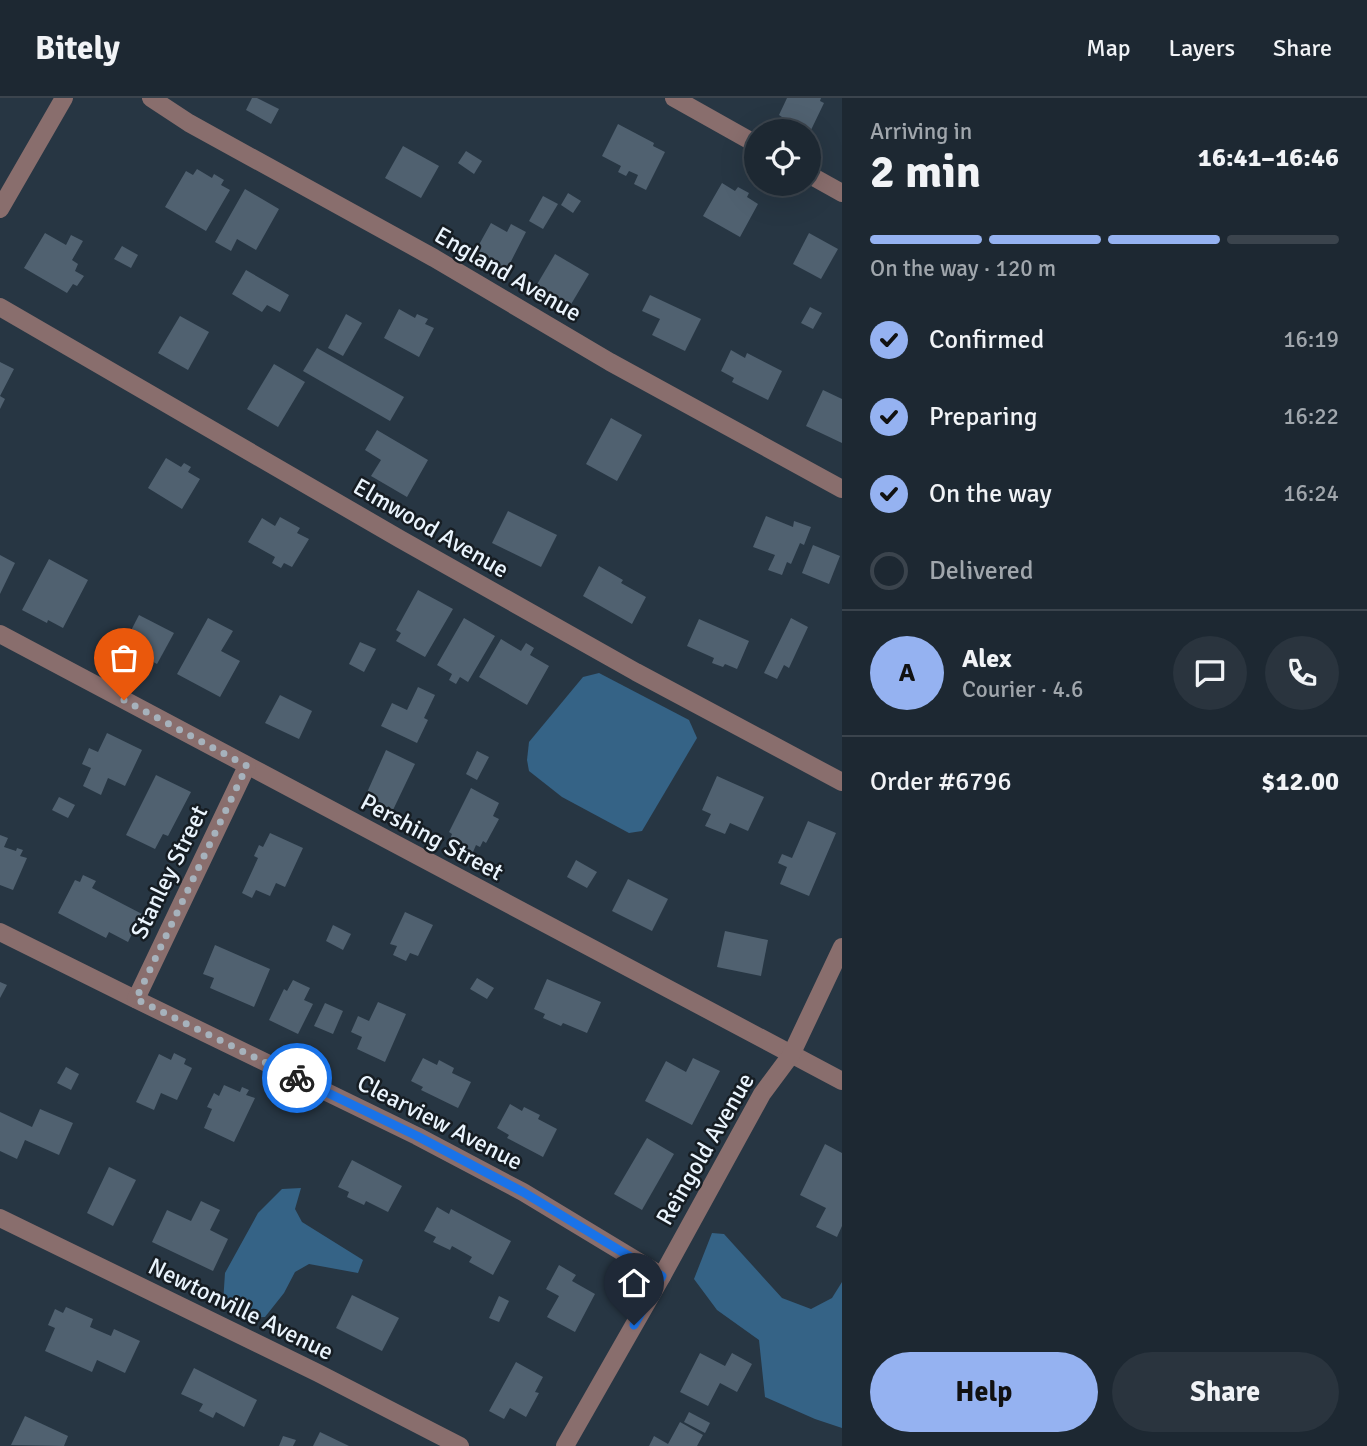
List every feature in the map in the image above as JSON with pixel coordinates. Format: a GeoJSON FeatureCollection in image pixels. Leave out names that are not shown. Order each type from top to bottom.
{"type":"FeatureCollection","features":[{"type":"Feature","properties":{"kind":"street"},"geometry":{"type":"LineString","coordinates":[[0,209],[64,98]]}},
{"type":"Feature","properties":{"kind":"street","name":"England Avenue"},"geometry":{"type":"LineString","coordinates":[[151,98],[189,123],[434,258],[610,362],[842,489]]}},
{"type":"Feature","properties":{"kind":"street"},"geometry":{"type":"LineString","coordinates":[[674,98],[744,137]]}},
{"type":"Feature","properties":{"kind":"street"},"geometry":{"type":"LineString","coordinates":[[821,181],[842,193]]}},
{"type":"Feature","properties":{"kind":"street","name":"Elmwood Avenue"},"geometry":{"type":"LineString","coordinates":[[0,307],[412,546],[636,672],[842,782]]}},
{"type":"Feature","properties":{"kind":"street","name":"Pershing Street"},"geometry":{"type":"LineString","coordinates":[[0,635],[842,1081]]}},
{"type":"Feature","properties":{"kind":"street","name":"Stanley Street"},"geometry":{"type":"LineString","coordinates":[[136,999],[247,766]]}},
{"type":"Feature","properties":{"kind":"street","name":"Clearview Avenue"},"geometry":{"type":"LineString","coordinates":[[0,932],[417,1136],[523,1192],[662,1276]]}},
{"type":"Feature","properties":{"kind":"street","name":"Reingold Avenue"},"geometry":{"type":"LineString","coordinates":[[565,1446],[762,1094],[791,1055],[842,947]]}},
{"type":"Feature","properties":{"kind":"street","name":"Newtonville Avenue"},"geometry":{"type":"LineString","coordinates":[[0,1218],[318,1373],[460,1446]]}},
{"type":"Feature","properties":{"kind":"shaded area"},"geometry":{"type":"Polygon","coordinates":[[[599,673],[689,720],[697,738],[642,831],[629,833],[562,797],[529,771],[529,742],[583,677],[599,673]]]}},
{"type":"Feature","properties":{"kind":"shaded area"},"geometry":{"type":"Polygon","coordinates":[[[301,1188],[295,1209],[302,1222],[363,1260],[358,1273],[309,1264],[295,1272],[284,1293],[265,1317],[245,1318],[223,1303],[225,1273],[258,1213],[282,1189],[301,1188]]]}},
{"type":"Feature","properties":{"kind":"shaded area"},"geometry":{"type":"Polygon","coordinates":[[[712,1233],[724,1234],[782,1298],[811,1309],[832,1298],[842,1282],[842,1428],[765,1397],[759,1340],[717,1310],[694,1279],[712,1233]]]}},
{"type":"Feature","properties":{"kind":"building"},"geometry":{"type":"Polygon","coordinates":[[[252,98],[279,109],[271,124],[246,110],[252,98]]]}},
{"type":"Feature","properties":{"kind":"building"},"geometry":{"type":"Polygon","coordinates":[[[787,98],[821,98],[820,101],[824,103],[816,119],[781,119],[779,115],[787,98]]]}},
{"type":"Feature","properties":{"kind":"building"},"geometry":{"type":"Polygon","coordinates":[[[618,124],[654,143],[653,146],[665,152],[646,190],[634,184],[638,175],[629,171],[626,176],[618,172],[621,166],[602,156],[618,124]]]}},
{"type":"Feature","properties":{"kind":"building"},"geometry":{"type":"Polygon","coordinates":[[[403,146],[439,166],[421,198],[385,178],[403,146]]]}},
{"type":"Feature","properties":{"kind":"building"},"geometry":{"type":"Polygon","coordinates":[[[466,151],[482,161],[474,174],[458,163],[466,151]]]}},
{"type":"Feature","properties":{"kind":"building"},"geometry":{"type":"Polygon","coordinates":[[[197,169],[212,178],[214,174],[224,180],[221,185],[230,190],[206,231],[165,207],[186,171],[193,175],[197,169]]]}},
{"type":"Feature","properties":{"kind":"building"},"geometry":{"type":"Polygon","coordinates":[[[722,183],[735,191],[738,187],[744,190],[744,196],[758,204],[740,237],[703,216],[722,183]]]}},
{"type":"Feature","properties":{"kind":"building"},"geometry":{"type":"Polygon","coordinates":[[[245,189],[279,209],[256,250],[237,239],[231,251],[215,242],[245,189]]]}},
{"type":"Feature","properties":{"kind":"building"},"geometry":{"type":"Polygon","coordinates":[[[568,193],[581,201],[573,213],[561,205],[568,193]]]}},
{"type":"Feature","properties":{"kind":"building"},"geometry":{"type":"Polygon","coordinates":[[[543,196],[558,204],[543,229],[529,221],[543,196]]]}},
{"type":"Feature","properties":{"kind":"building"},"geometry":{"type":"Polygon","coordinates":[[[491,223],[507,232],[511,224],[526,232],[505,273],[486,263],[489,257],[476,250],[491,223]]]}},
{"type":"Feature","properties":{"kind":"building"},"geometry":{"type":"Polygon","coordinates":[[[45,233],[66,245],[71,235],[83,241],[72,260],[78,264],[75,271],[84,276],[77,286],[73,284],[67,293],[24,268],[45,233]]]}},
{"type":"Feature","properties":{"kind":"building"},"geometry":{"type":"Polygon","coordinates":[[[809,233],[838,249],[821,279],[793,264],[809,233]]]}},
{"type":"Feature","properties":{"kind":"building"},"geometry":{"type":"Polygon","coordinates":[[[122,246],[138,255],[131,268],[114,259],[122,246]]]}},
{"type":"Feature","properties":{"kind":"building"},"geometry":{"type":"Polygon","coordinates":[[[555,254],[589,274],[570,306],[536,286],[555,254]]]}},
{"type":"Feature","properties":{"kind":"building"},"geometry":{"type":"Polygon","coordinates":[[[246,270],[289,295],[280,312],[267,305],[262,312],[232,294],[246,270]]]}},
{"type":"Feature","properties":{"kind":"building"},"geometry":{"type":"Polygon","coordinates":[[[650,295],[701,319],[685,351],[652,335],[660,319],[642,311],[650,295]]]}},
{"type":"Feature","properties":{"kind":"building"},"geometry":{"type":"Polygon","coordinates":[[[810,307],[822,313],[813,329],[801,323],[810,307]]]}},
{"type":"Feature","properties":{"kind":"building"},"geometry":{"type":"Polygon","coordinates":[[[399,309],[415,318],[417,314],[428,319],[425,324],[434,328],[419,357],[384,338],[399,309]]]}},
{"type":"Feature","properties":{"kind":"building"},"geometry":{"type":"Polygon","coordinates":[[[346,314],[362,323],[343,356],[328,348],[346,314]]]}},
{"type":"Feature","properties":{"kind":"building"},"geometry":{"type":"Polygon","coordinates":[[[180,316],[209,332],[188,370],[158,353],[180,316]]]}},
{"type":"Feature","properties":{"kind":"building"},"geometry":{"type":"Polygon","coordinates":[[[317,348],[404,397],[390,421],[303,371],[317,348]]]}},
{"type":"Feature","properties":{"kind":"building"},"geometry":{"type":"Polygon","coordinates":[[[731,350],[745,358],[747,353],[782,371],[768,400],[732,382],[734,378],[721,371],[731,350]]]}},
{"type":"Feature","properties":{"kind":"building"},"geometry":{"type":"Polygon","coordinates":[[[0,362],[14,369],[0,396],[0,362]]]}},
{"type":"Feature","properties":{"kind":"building"},"geometry":{"type":"Polygon","coordinates":[[[274,364],[305,382],[278,427],[247,409],[274,364]]]}},
{"type":"Feature","properties":{"kind":"building"},"geometry":{"type":"Polygon","coordinates":[[[823,390],[842,399],[842,443],[806,426],[823,390]]]}},
{"type":"Feature","properties":{"kind":"building"},"geometry":{"type":"Polygon","coordinates":[[[0,396],[5,399],[0,409],[0,396]]]}},
{"type":"Feature","properties":{"kind":"building"},"geometry":{"type":"Polygon","coordinates":[[[611,418],[642,435],[617,481],[586,464],[611,418]]]}},
{"type":"Feature","properties":{"kind":"building"},"geometry":{"type":"Polygon","coordinates":[[[377,430],[428,460],[407,497],[371,476],[381,460],[365,450],[377,430]]]}},
{"type":"Feature","properties":{"kind":"building"},"geometry":{"type":"Polygon","coordinates":[[[166,458],[181,467],[184,463],[191,467],[188,472],[200,479],[182,509],[148,488],[166,458]]]}},
{"type":"Feature","properties":{"kind":"building"},"geometry":{"type":"Polygon","coordinates":[[[508,511],[557,535],[541,567],[492,543],[508,511]]]}},
{"type":"Feature","properties":{"kind":"building"},"geometry":{"type":"Polygon","coordinates":[[[766,516],[793,527],[794,521],[811,527],[804,545],[800,543],[791,564],[787,562],[782,575],[768,570],[775,555],[753,547],[766,516]]]}},
{"type":"Feature","properties":{"kind":"building"},"geometry":{"type":"Polygon","coordinates":[[[280,517],[300,528],[297,533],[309,539],[292,567],[284,563],[281,568],[272,563],[275,557],[248,542],[262,518],[275,526],[280,517]]]}},
{"type":"Feature","properties":{"kind":"building"},"geometry":{"type":"Polygon","coordinates":[[[813,545],[840,556],[829,584],[802,573],[813,545]]]}},
{"type":"Feature","properties":{"kind":"building"},"geometry":{"type":"Polygon","coordinates":[[[0,555],[15,563],[0,594],[0,555]]]}},
{"type":"Feature","properties":{"kind":"building"},"geometry":{"type":"Polygon","coordinates":[[[49,559],[88,580],[63,628],[22,610],[49,559]]]}},
{"type":"Feature","properties":{"kind":"building"},"geometry":{"type":"Polygon","coordinates":[[[599,566],[646,597],[632,624],[583,596],[599,566]]]}},
{"type":"Feature","properties":{"kind":"building"},"geometry":{"type":"Polygon","coordinates":[[[418,590],[453,609],[425,657],[396,641],[401,633],[396,630],[418,590]]]}},
{"type":"Feature","properties":{"kind":"building"},"geometry":{"type":"Polygon","coordinates":[[[139,615],[174,633],[157,664],[123,646],[139,615]]]}},
{"type":"Feature","properties":{"kind":"building"},"geometry":{"type":"Polygon","coordinates":[[[208,618],[233,631],[221,651],[240,661],[220,697],[177,674],[208,618]]]}},
{"type":"Feature","properties":{"kind":"building"},"geometry":{"type":"Polygon","coordinates":[[[464,618],[495,636],[468,682],[460,677],[456,684],[449,680],[452,674],[437,665],[464,618]]]}},
{"type":"Feature","properties":{"kind":"building"},"geometry":{"type":"Polygon","coordinates":[[[791,618],[808,627],[789,668],[784,665],[777,679],[764,673],[791,618]]]}},
{"type":"Feature","properties":{"kind":"building"},"geometry":{"type":"Polygon","coordinates":[[[699,619],[749,641],[737,669],[712,663],[714,658],[687,646],[699,619]]]}},
{"type":"Feature","properties":{"kind":"building"},"geometry":{"type":"Polygon","coordinates":[[[501,639],[521,651],[526,643],[534,648],[530,655],[549,666],[527,705],[479,677],[501,639]]]}},
{"type":"Feature","properties":{"kind":"building"},"geometry":{"type":"Polygon","coordinates":[[[360,642],[376,649],[364,672],[349,664],[360,642]]]}},
{"type":"Feature","properties":{"kind":"building"},"geometry":{"type":"Polygon","coordinates":[[[418,687],[435,695],[424,718],[428,720],[417,743],[381,726],[392,703],[407,710],[418,687]]]}},
{"type":"Feature","properties":{"kind":"building"},"geometry":{"type":"Polygon","coordinates":[[[280,695],[312,711],[299,739],[265,723],[280,695]]]}},
{"type":"Feature","properties":{"kind":"building"},"geometry":{"type":"Polygon","coordinates":[[[107,733],[142,750],[125,786],[108,778],[101,795],[83,786],[91,768],[82,764],[89,748],[98,752],[107,733]]]}},
{"type":"Feature","properties":{"kind":"building"},"geometry":{"type":"Polygon","coordinates":[[[386,750],[415,764],[393,810],[365,797],[386,750]]]}},
{"type":"Feature","properties":{"kind":"building"},"geometry":{"type":"Polygon","coordinates":[[[477,751],[489,757],[477,780],[466,774],[477,751]]]}},
{"type":"Feature","properties":{"kind":"building"},"geometry":{"type":"Polygon","coordinates":[[[156,775],[191,792],[168,836],[163,834],[155,849],[126,835],[156,775]]]}},
{"type":"Feature","properties":{"kind":"building"},"geometry":{"type":"Polygon","coordinates":[[[717,776],[764,797],[748,831],[730,823],[725,834],[705,826],[711,814],[702,810],[717,776]]]}},
{"type":"Feature","properties":{"kind":"building"},"geometry":{"type":"Polygon","coordinates":[[[471,788],[499,803],[493,816],[499,819],[486,843],[483,841],[480,847],[476,845],[473,852],[450,839],[452,834],[449,832],[471,788]]]}},
{"type":"Feature","properties":{"kind":"building"},"geometry":{"type":"Polygon","coordinates":[[[59,797],[75,805],[68,818],[52,810],[59,797]]]}},
{"type":"Feature","properties":{"kind":"building"},"geometry":{"type":"Polygon","coordinates":[[[808,821],[836,833],[809,896],[780,884],[787,867],[778,863],[782,854],[792,858],[808,821]]]}},
{"type":"Feature","properties":{"kind":"building"},"geometry":{"type":"Polygon","coordinates":[[[270,833],[303,848],[285,887],[276,883],[270,896],[256,890],[252,898],[242,893],[258,858],[254,856],[259,845],[263,847],[270,833]]]}},
{"type":"Feature","properties":{"kind":"building"},"geometry":{"type":"Polygon","coordinates":[[[0,835],[8,838],[4,847],[23,850],[20,856],[27,858],[13,890],[0,885],[0,835]]]}},
{"type":"Feature","properties":{"kind":"building"},"geometry":{"type":"Polygon","coordinates":[[[576,860],[597,872],[587,888],[567,877],[576,860]]]}},
{"type":"Feature","properties":{"kind":"building"},"geometry":{"type":"Polygon","coordinates":[[[83,875],[96,881],[92,888],[142,914],[128,942],[109,932],[106,938],[58,913],[75,880],[80,882],[83,875]]]}},
{"type":"Feature","properties":{"kind":"building"},"geometry":{"type":"Polygon","coordinates":[[[628,879],[668,899],[652,931],[612,911],[628,879]]]}},
{"type":"Feature","properties":{"kind":"building"},"geometry":{"type":"Polygon","coordinates":[[[405,912],[433,925],[418,956],[410,953],[406,961],[393,955],[397,946],[390,944],[405,912]]]}},
{"type":"Feature","properties":{"kind":"building"},"geometry":{"type":"Polygon","coordinates":[[[333,925],[351,934],[343,950],[326,941],[333,925]]]}},
{"type":"Feature","properties":{"kind":"building"},"geometry":{"type":"Polygon","coordinates":[[[725,931],[768,940],[761,976],[717,967],[725,931]]]}},
{"type":"Feature","properties":{"kind":"building"},"geometry":{"type":"Polygon","coordinates":[[[215,945],[270,969],[254,1007],[210,988],[214,978],[203,974],[215,945]]]}},
{"type":"Feature","properties":{"kind":"building"},"geometry":{"type":"Polygon","coordinates":[[[477,978],[494,988],[487,999],[470,989],[477,978]]]}},
{"type":"Feature","properties":{"kind":"building"},"geometry":{"type":"Polygon","coordinates":[[[547,979],[601,1002],[587,1033],[543,1018],[545,1014],[534,1009],[547,979]]]}},
{"type":"Feature","properties":{"kind":"building"},"geometry":{"type":"Polygon","coordinates":[[[293,980],[310,988],[304,1000],[313,1004],[298,1034],[269,1020],[284,989],[287,991],[293,980]]]}},
{"type":"Feature","properties":{"kind":"building"},"geometry":{"type":"Polygon","coordinates":[[[0,982],[7,985],[0,998],[0,982]]]}},
{"type":"Feature","properties":{"kind":"building"},"geometry":{"type":"Polygon","coordinates":[[[378,1002],[406,1014],[385,1062],[357,1049],[362,1037],[351,1032],[358,1016],[369,1021],[378,1002]]]}},
{"type":"Feature","properties":{"kind":"building"},"geometry":{"type":"Polygon","coordinates":[[[325,1003],[343,1011],[333,1034],[314,1026],[325,1003]]]}},
{"type":"Feature","properties":{"kind":"building"},"geometry":{"type":"Polygon","coordinates":[[[174,1053],[186,1059],[184,1064],[192,1068],[177,1100],[161,1093],[154,1110],[136,1102],[159,1054],[171,1060],[174,1053]]]}},
{"type":"Feature","properties":{"kind":"building"},"geometry":{"type":"Polygon","coordinates":[[[423,1058],[437,1065],[439,1060],[454,1068],[452,1073],[471,1082],[458,1108],[421,1090],[423,1087],[411,1081],[423,1058]]]}},
{"type":"Feature","properties":{"kind":"building"},"geometry":{"type":"Polygon","coordinates":[[[693,1058],[720,1071],[692,1125],[645,1101],[666,1061],[686,1072],[693,1058]]]}},
{"type":"Feature","properties":{"kind":"building"},"geometry":{"type":"Polygon","coordinates":[[[66,1067],[79,1074],[71,1090],[57,1083],[66,1067]]]}},
{"type":"Feature","properties":{"kind":"building"},"geometry":{"type":"Polygon","coordinates":[[[224,1085],[240,1092],[242,1087],[249,1090],[246,1095],[255,1098],[234,1142],[204,1128],[212,1109],[207,1107],[214,1093],[219,1096],[224,1085]]]}},
{"type":"Feature","properties":{"kind":"building"},"geometry":{"type":"Polygon","coordinates":[[[510,1104],[522,1111],[524,1107],[540,1115],[538,1119],[557,1129],[543,1157],[507,1138],[509,1135],[497,1128],[510,1104]]]}},
{"type":"Feature","properties":{"kind":"building"},"geometry":{"type":"Polygon","coordinates":[[[40,1109],[73,1123],[59,1155],[25,1140],[17,1159],[0,1151],[0,1112],[32,1127],[40,1109]]]}},
{"type":"Feature","properties":{"kind":"building"},"geometry":{"type":"Polygon","coordinates":[[[647,1138],[674,1154],[642,1210],[614,1194],[647,1138]]]}},
{"type":"Feature","properties":{"kind":"building"},"geometry":{"type":"Polygon","coordinates":[[[825,1144],[842,1153],[842,1226],[837,1237],[816,1227],[826,1208],[800,1195],[825,1144]]]}},
{"type":"Feature","properties":{"kind":"building"},"geometry":{"type":"Polygon","coordinates":[[[352,1160],[402,1186],[388,1212],[366,1201],[364,1205],[347,1197],[349,1192],[338,1187],[352,1160]]]}},
{"type":"Feature","properties":{"kind":"building"},"geometry":{"type":"Polygon","coordinates":[[[109,1167],[136,1180],[113,1226],[87,1213],[109,1167]]]}},
{"type":"Feature","properties":{"kind":"building"},"geometry":{"type":"Polygon","coordinates":[[[201,1201],[220,1210],[210,1230],[228,1239],[213,1271],[152,1242],[167,1210],[191,1221],[201,1201]]]}},
{"type":"Feature","properties":{"kind":"building"},"geometry":{"type":"Polygon","coordinates":[[[437,1207],[449,1214],[451,1209],[511,1241],[493,1275],[469,1262],[472,1257],[452,1246],[450,1250],[433,1242],[436,1237],[424,1231],[437,1207]]]}},
{"type":"Feature","properties":{"kind":"building"},"geometry":{"type":"Polygon","coordinates":[[[559,1265],[576,1275],[572,1281],[595,1294],[575,1332],[547,1317],[559,1296],[546,1289],[559,1265]]]}},
{"type":"Feature","properties":{"kind":"building"},"geometry":{"type":"Polygon","coordinates":[[[352,1295],[399,1318],[382,1351],[336,1328],[352,1295]]]}},
{"type":"Feature","properties":{"kind":"building"},"geometry":{"type":"Polygon","coordinates":[[[499,1296],[509,1301],[499,1322],[489,1318],[499,1296]]]}},
{"type":"Feature","properties":{"kind":"building"},"geometry":{"type":"Polygon","coordinates":[[[66,1307],[93,1319],[90,1327],[111,1336],[114,1329],[140,1341],[125,1373],[97,1360],[92,1372],[45,1351],[55,1328],[48,1325],[55,1309],[63,1313],[66,1307]]]}},
{"type":"Feature","properties":{"kind":"building"},"geometry":{"type":"Polygon","coordinates":[[[700,1353],[725,1366],[732,1353],[752,1364],[737,1392],[720,1383],[708,1406],[680,1392],[700,1353]]]}},
{"type":"Feature","properties":{"kind":"building"},"geometry":{"type":"Polygon","coordinates":[[[516,1362],[543,1377],[535,1392],[539,1393],[526,1417],[510,1408],[504,1419],[489,1411],[516,1362]]]}},
{"type":"Feature","properties":{"kind":"building"},"geometry":{"type":"Polygon","coordinates":[[[194,1368],[257,1400],[244,1427],[216,1412],[213,1418],[199,1411],[203,1404],[181,1394],[194,1368]]]}},
{"type":"Feature","properties":{"kind":"building"},"geometry":{"type":"Polygon","coordinates":[[[689,1412],[710,1423],[705,1433],[684,1422],[689,1412]]]}},
{"type":"Feature","properties":{"kind":"building"},"geometry":{"type":"Polygon","coordinates":[[[25,1416],[68,1436],[64,1446],[11,1445],[25,1416]]]}},
{"type":"Feature","properties":{"kind":"building"},"geometry":{"type":"Polygon","coordinates":[[[680,1422],[703,1435],[697,1446],[649,1446],[654,1436],[668,1444],[680,1422]]]}},
{"type":"Feature","properties":{"kind":"building"},"geometry":{"type":"Polygon","coordinates":[[[320,1432],[349,1446],[313,1446],[320,1432]]]}},
{"type":"Feature","properties":{"kind":"building"},"geometry":{"type":"Polygon","coordinates":[[[283,1436],[296,1440],[293,1446],[279,1446],[283,1436]]]}},
{"type":"Feature","properties":{"kind":"way so far"},"geometry":{"type":"LineString","coordinates":[[124,700],[247,766],[136,999],[297,1078]]}},
{"type":"Feature","properties":{"kind":"route"},"geometry":{"type":"LineString","coordinates":[[297,1078],[417,1136],[523,1192],[662,1276],[634,1325]]}}]}
